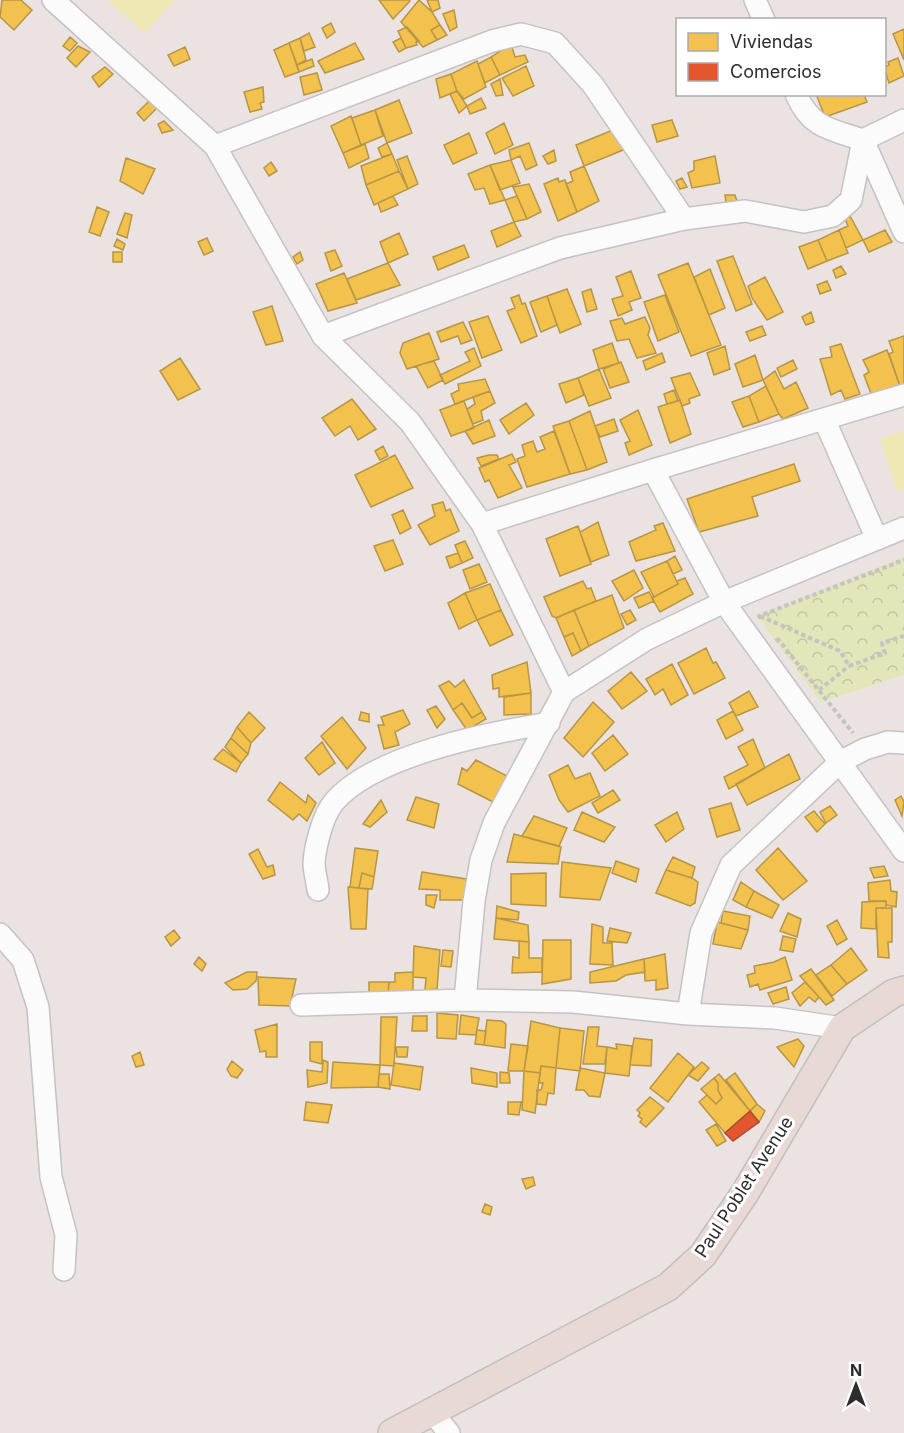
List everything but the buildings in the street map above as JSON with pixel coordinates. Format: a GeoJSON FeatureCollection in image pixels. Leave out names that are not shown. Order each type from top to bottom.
{"type":"FeatureCollection","features":[{"type":"Feature","properties":{"kind":"main road","name":"Paul Poblet Avenue"},"geometry":{"type":"LineString","coordinates":[[392,1433],[668,1287],[687,1272],[703,1255],[745,1193],[842,1028],[901,986]]}},
{"type":"Feature","properties":{"kind":"street"},"geometry":{"type":"LineString","coordinates":[[53,0],[216,146],[323,336],[410,422],[482,524],[564,692]]}},
{"type":"Feature","properties":{"kind":"street"},"geometry":{"type":"LineString","coordinates":[[755,0],[763,18]]}},
{"type":"Feature","properties":{"kind":"street"},"geometry":{"type":"LineString","coordinates":[[216,146],[436,61],[492,41],[521,34],[555,43],[593,85],[684,219]]}},
{"type":"Feature","properties":{"kind":"street"},"geometry":{"type":"LineString","coordinates":[[797,96],[804,113],[820,125],[863,140],[904,120]]}},
{"type":"Feature","properties":{"kind":"street"},"geometry":{"type":"LineString","coordinates":[[323,336],[560,248],[684,219],[745,211],[804,222],[833,216],[851,200],[863,140]]}},
{"type":"Feature","properties":{"kind":"street"},"geometry":{"type":"LineString","coordinates":[[863,140],[904,232]]}},
{"type":"Feature","properties":{"kind":"street"},"geometry":{"type":"LineString","coordinates":[[482,524],[904,395]]}},
{"type":"Feature","properties":{"kind":"street"},"geometry":{"type":"LineString","coordinates":[[824,419],[877,539]]}},
{"type":"Feature","properties":{"kind":"street"},"geometry":{"type":"LineString","coordinates":[[653,470],[724,602],[904,851]]}},
{"type":"Feature","properties":{"kind":"street"},"geometry":{"type":"LineString","coordinates":[[465,1000],[474,901],[482,860],[494,823],[564,692],[647,639],[724,602],[904,528]]}},
{"type":"Feature","properties":{"kind":"street"},"geometry":{"type":"LineString","coordinates":[[318,890],[314,863],[320,834],[332,804],[354,783],[400,761],[490,732],[549,723]]}},
{"type":"Feature","properties":{"kind":"street"},"geometry":{"type":"LineString","coordinates":[[688,1014],[701,933],[731,865],[840,762],[865,749],[888,742],[904,743]]}},
{"type":"Feature","properties":{"kind":"street"},"geometry":{"type":"LineString","coordinates":[[0,934],[23,960],[38,1007],[51,1178],[66,1235],[64,1270]]}},
{"type":"Feature","properties":{"kind":"street"},"geometry":{"type":"LineString","coordinates":[[301,1005],[465,1000],[573,1002],[688,1014],[775,1018],[842,1028]]}},
{"type":"Feature","properties":{"kind":"street"},"geometry":{"type":"LineString","coordinates":[[432,1412],[449,1433]]}},
{"type":"Feature","properties":{"kind":"path"},"geometry":{"type":"LineString","coordinates":[[759,616],[904,560]]}},
{"type":"Feature","properties":{"kind":"path"},"geometry":{"type":"LineString","coordinates":[[724,602],[840,651],[849,666]]}},
{"type":"Feature","properties":{"kind":"path"},"geometry":{"type":"LineString","coordinates":[[759,616],[767,625]]}},
{"type":"Feature","properties":{"kind":"path"},"geometry":{"type":"LineString","coordinates":[[774,634],[865,749]]}},
{"type":"Feature","properties":{"kind":"path"},"geometry":{"type":"LineString","coordinates":[[819,690],[849,666],[885,653],[882,643],[904,636]]}},
{"type":"Feature","properties":{"kind":"green space"},"geometry":{"type":"Polygon","coordinates":[[[904,557],[904,675],[821,702],[757,616],[904,557]]]}},
{"type":"Feature","properties":{"kind":"shaded area"},"geometry":{"type":"Polygon","coordinates":[[[107,0],[175,0],[145,33],[107,0]]]}},
{"type":"Feature","properties":{"kind":"shaded area"},"geometry":{"type":"Polygon","coordinates":[[[904,431],[904,489],[897,491],[880,439],[904,431]]]}}]}
